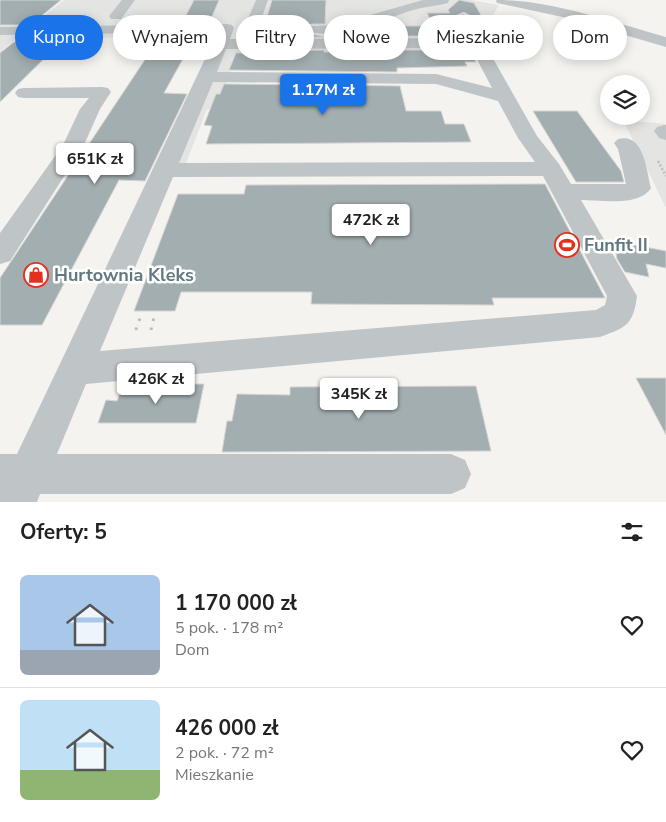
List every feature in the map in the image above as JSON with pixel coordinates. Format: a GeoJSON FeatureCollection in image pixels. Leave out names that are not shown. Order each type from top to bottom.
{"type":"FeatureCollection","features":[{"type":"Feature","properties":{"kind":"street"},"geometry":{"type":"LineString","coordinates":[[117,15],[129,0]]}},
{"type":"Feature","properties":{"kind":"street"},"geometry":{"type":"LineString","coordinates":[[256,15],[262,0]]}},
{"type":"Feature","properties":{"kind":"street"},"geometry":{"type":"LineString","coordinates":[[502,0],[570,15],[666,42]]}},
{"type":"Feature","properties":{"kind":"street"},"geometry":{"type":"LineString","coordinates":[[411,2],[422,15]]}},
{"type":"Feature","properties":{"kind":"street"},"geometry":{"type":"LineString","coordinates":[[314,29],[336,28],[411,2],[449,15]]}},
{"type":"Feature","properties":{"kind":"street"},"geometry":{"type":"LineString","coordinates":[[226,36],[418,21]]}},
{"type":"Feature","properties":{"kind":"street"},"geometry":{"type":"LineString","coordinates":[[5,38],[113,37]]}},
{"type":"Feature","properties":{"kind":"street"},"geometry":{"type":"LineString","coordinates":[[213,60],[76,369],[15,484],[451,474]]}},
{"type":"Feature","properties":{"kind":"street"},"geometry":{"type":"LineString","coordinates":[[76,369],[600,324],[619,313],[622,296],[557,181],[528,138],[483,60]]}},
{"type":"Feature","properties":{"kind":"street"},"geometry":{"type":"LineString","coordinates":[[206,77],[436,79],[506,98]]}},
{"type":"Feature","properties":{"kind":"street"},"geometry":{"type":"LineString","coordinates":[[0,254],[73,145],[90,109],[102,92],[24,93]]}},
{"type":"Feature","properties":{"kind":"street"},"geometry":{"type":"LineString","coordinates":[[164,170],[557,181],[629,192],[639,188],[629,148],[625,143]]}},
{"type":"Feature","properties":{"kind":"shaded area"},"geometry":{"type":"Polygon","coordinates":[[[64,0],[471,0],[499,5],[493,15],[418,15],[418,52],[408,52],[408,15],[324,15],[324,52],[314,52],[314,15],[236,15],[236,58],[216,109],[207,109],[185,166],[155,165],[204,60],[226,60],[226,15],[113,15],[113,38],[103,38],[103,15],[46,15],[64,0]]]}},
{"type":"Feature","properties":{"kind":"shaded area"},"geometry":{"type":"Polygon","coordinates":[[[0,26],[15,26],[15,40],[0,52],[0,26]]]}},
{"type":"Feature","properties":{"kind":"shaded area"},"geometry":{"type":"Polygon","coordinates":[[[650,123],[666,124],[666,208],[625,125],[650,125],[650,123]]]}},
{"type":"Feature","properties":{"kind":"building"},"geometry":{"type":"Polygon","coordinates":[[[0,0],[61,0],[42,15],[15,15],[15,25],[0,25],[0,0]]]}},
{"type":"Feature","properties":{"kind":"building"},"geometry":{"type":"Polygon","coordinates":[[[194,0],[219,0],[213,15],[186,15],[194,0]]]}},
{"type":"Feature","properties":{"kind":"building"},"geometry":{"type":"Polygon","coordinates":[[[272,0],[326,0],[324,24],[314,24],[314,15],[268,15],[272,0]]]}},
{"type":"Feature","properties":{"kind":"building"},"geometry":{"type":"Polygon","coordinates":[[[459,0],[474,3],[481,15],[469,15],[464,12],[457,15],[428,15],[427,13],[450,13],[448,10],[459,0]]]}},
{"type":"Feature","properties":{"kind":"building"},"geometry":{"type":"Polygon","coordinates":[[[408,26],[418,26],[418,36],[408,36],[408,26]]]}},
{"type":"Feature","properties":{"kind":"building"},"geometry":{"type":"Polygon","coordinates":[[[15,42],[15,60],[43,60],[0,102],[0,53],[15,42]]]}},
{"type":"Feature","properties":{"kind":"building"},"geometry":{"type":"Polygon","coordinates":[[[314,50],[324,50],[324,60],[408,60],[408,50],[418,50],[418,60],[475,60],[476,62],[465,62],[467,66],[397,68],[397,72],[229,70],[236,53],[236,60],[314,60],[314,50]]]}},
{"type":"Feature","properties":{"kind":"building"},"geometry":{"type":"Polygon","coordinates":[[[145,60],[182,60],[164,93],[187,94],[145,181],[119,180],[42,325],[0,325],[0,278],[145,60]]]}},
{"type":"Feature","properties":{"kind":"building"},"geometry":{"type":"Polygon","coordinates":[[[224,84],[400,86],[406,111],[441,111],[445,124],[464,124],[471,142],[206,144],[212,126],[204,125],[216,94],[220,94],[224,84]]]}},
{"type":"Feature","properties":{"kind":"building"},"geometry":{"type":"Polygon","coordinates":[[[533,111],[577,111],[621,171],[624,182],[576,182],[533,111]]]}},
{"type":"Feature","properties":{"kind":"building"},"geometry":{"type":"Polygon","coordinates":[[[545,184],[605,298],[492,298],[494,305],[311,304],[312,292],[181,292],[175,311],[134,311],[178,194],[244,194],[246,185],[545,184]]]}},
{"type":"Feature","properties":{"kind":"building"},"geometry":{"type":"Polygon","coordinates":[[[614,241],[666,251],[666,268],[646,264],[649,277],[625,272],[617,259],[614,241]]]}},
{"type":"Feature","properties":{"kind":"building"},"geometry":{"type":"Polygon","coordinates":[[[636,378],[666,378],[666,435],[636,378]]]}},
{"type":"Feature","properties":{"kind":"building"},"geometry":{"type":"Polygon","coordinates":[[[150,384],[204,384],[196,423],[98,423],[106,400],[117,401],[120,393],[148,393],[150,384]]]}},
{"type":"Feature","properties":{"kind":"building"},"geometry":{"type":"Polygon","coordinates":[[[476,386],[491,451],[222,452],[227,421],[232,421],[237,394],[290,395],[290,387],[476,386]]]}},
{"type":"Feature","properties":{"kind":"place","name":"Funfit II"},"geometry":{"type":"Point","coordinates":[567,245]}},
{"type":"Feature","properties":{"kind":"place","name":"Hurtownia Kleks"},"geometry":{"type":"Point","coordinates":[36,275]}}]}
